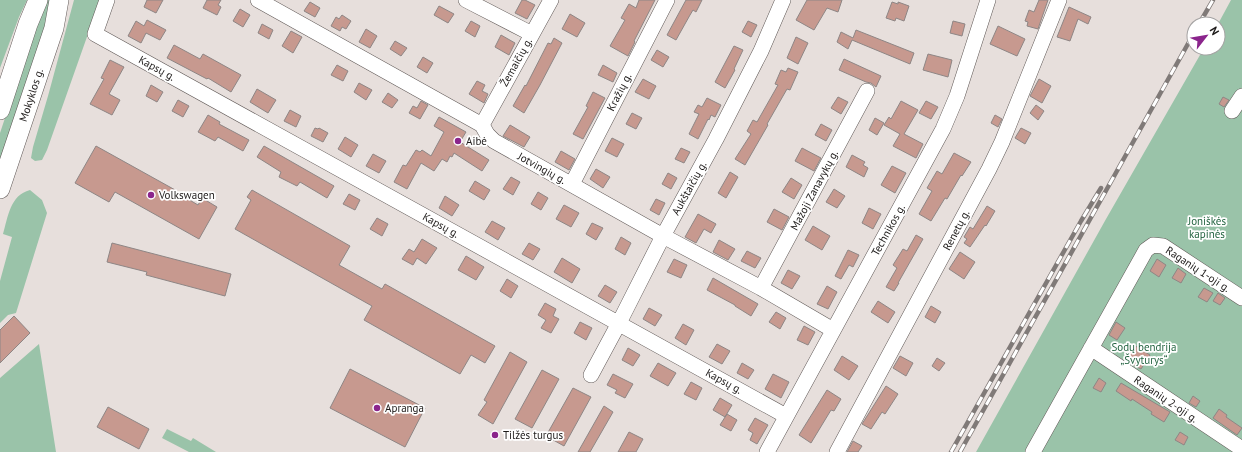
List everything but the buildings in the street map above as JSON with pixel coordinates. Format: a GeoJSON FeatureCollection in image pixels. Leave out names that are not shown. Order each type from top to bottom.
{"type":"FeatureCollection","features":[{"type":"Feature","properties":{"kind":"main road"},"geometry":{"type":"LineString","coordinates":[[0,110],[28,24],[38,0]]}},
{"type":"Feature","properties":{"kind":"main road","name":"Mokyklos g."},"geometry":{"type":"LineString","coordinates":[[0,189],[54,28],[59,0]]}},
{"type":"Feature","properties":{"kind":"street","name":"Kapsų g."},"geometry":{"type":"LineString","coordinates":[[107,0],[95,34],[786,416]]}},
{"type":"Feature","properties":{"kind":"street","name":"Jotvingių g."},"geometry":{"type":"LineString","coordinates":[[258,0],[482,125],[487,134],[494,141],[663,236],[761,288],[833,330]]}},
{"type":"Feature","properties":{"kind":"street"},"geometry":{"type":"LineString","coordinates":[[466,0],[532,34]]}},
{"type":"Feature","properties":{"kind":"street","name":"Žemaičių g."},"geometry":{"type":"LineString","coordinates":[[482,125],[551,0]]}},
{"type":"Feature","properties":{"kind":"street","name":"Kražių g."},"geometry":{"type":"LineString","coordinates":[[572,184],[667,0]]}},
{"type":"Feature","properties":{"kind":"street","name":"Aukštaičių g."},"geometry":{"type":"LineString","coordinates":[[591,375],[663,236],[716,139],[761,51],[783,0]]}},
{"type":"Feature","properties":{"kind":"street","name":"Technikos g."},"geometry":{"type":"LineString","coordinates":[[767,452],[943,129],[957,96],[988,0]]}},
{"type":"Feature","properties":{"kind":"street","name":"Renetų g."},"geometry":{"type":"LineString","coordinates":[[836,452],[989,169],[1002,142],[1029,71],[1059,0]]}},
{"type":"Feature","properties":{"kind":"street","name":"Mažoji Zanavykų g."},"geometry":{"type":"LineString","coordinates":[[761,288],[868,91]]}},
{"type":"Feature","properties":{"kind":"street"},"geometry":{"type":"LineString","coordinates":[[1232,112],[1242,96]]}},
{"type":"Feature","properties":{"kind":"street","name":"Raganių 1-oji g."},"geometry":{"type":"LineString","coordinates":[[1091,348],[1146,250],[1153,245],[1163,246],[1242,298]]}},
{"type":"Feature","properties":{"kind":"street"},"geometry":{"type":"LineString","coordinates":[[1033,452],[1091,348]]}},
{"type":"Feature","properties":{"kind":"street","name":"Raganių 2-oji g."},"geometry":{"type":"LineString","coordinates":[[1091,348],[1242,449]]}},
{"type":"Feature","properties":{"kind":"green space"},"geometry":{"type":"Polygon","coordinates":[[[0,0],[27,0],[0,68],[0,0]]]}},
{"type":"Feature","properties":{"kind":"green space"},"geometry":{"type":"Polygon","coordinates":[[[46,0],[54,0],[0,169],[0,133],[38,19],[46,0]]]}},
{"type":"Feature","properties":{"kind":"green space"},"geometry":{"type":"Polygon","coordinates":[[[74,0],[100,0],[47,150],[42,160],[35,161],[31,158],[33,147],[74,0]]]}},
{"type":"Feature","properties":{"kind":"green space","name":"Sodų bendrija „Švyturys“"},"geometry":{"type":"Polygon","coordinates":[[[1231,0],[1242,0],[1242,452],[976,452],[1106,219],[1199,56],[1226,56],[1226,16],[1222,16],[1231,0]]]}},
{"type":"Feature","properties":{"kind":"green space"},"geometry":{"type":"Polygon","coordinates":[[[30,190],[42,200],[47,213],[16,313],[8,315],[0,323],[0,281],[12,237],[3,234],[8,214],[14,202],[23,193],[30,190]]]}},
{"type":"Feature","properties":{"kind":"green space"},"geometry":{"type":"Polygon","coordinates":[[[39,344],[56,452],[0,452],[0,378],[39,344]]]}},
{"type":"Feature","properties":{"kind":"green space"},"geometry":{"type":"Polygon","coordinates":[[[167,429],[191,441],[193,438],[216,452],[189,452],[162,438],[167,429]]]}},
{"type":"Feature","properties":{"kind":"railway"},"geometry":{"type":"LineString","coordinates":[[1204,16],[1213,0]]}},
{"type":"Feature","properties":{"kind":"railway"},"geometry":{"type":"LineString","coordinates":[[960,452],[1186,47]]}},
{"type":"Feature","properties":{"kind":"railway"},"geometry":{"type":"LineString","coordinates":[[951,452],[1101,188]]}},
{"type":"Feature","properties":{"kind":"place","name":"Aibė"},"geometry":{"type":"Point","coordinates":[458,141]}},
{"type":"Feature","properties":{"kind":"place","name":"Volkswagen"},"geometry":{"type":"Point","coordinates":[151,195]}},
{"type":"Feature","properties":{"kind":"place","name":"Apranga"},"geometry":{"type":"Point","coordinates":[377,408]}},
{"type":"Feature","properties":{"kind":"place","name":"Tilžės turgus"},"geometry":{"type":"Point","coordinates":[495,435]}},
{"type":"Feature","properties":{"kind":"park label","name":"Joniškės kapinės"},"geometry":{"type":"Point","coordinates":[1207,227]}}]}
